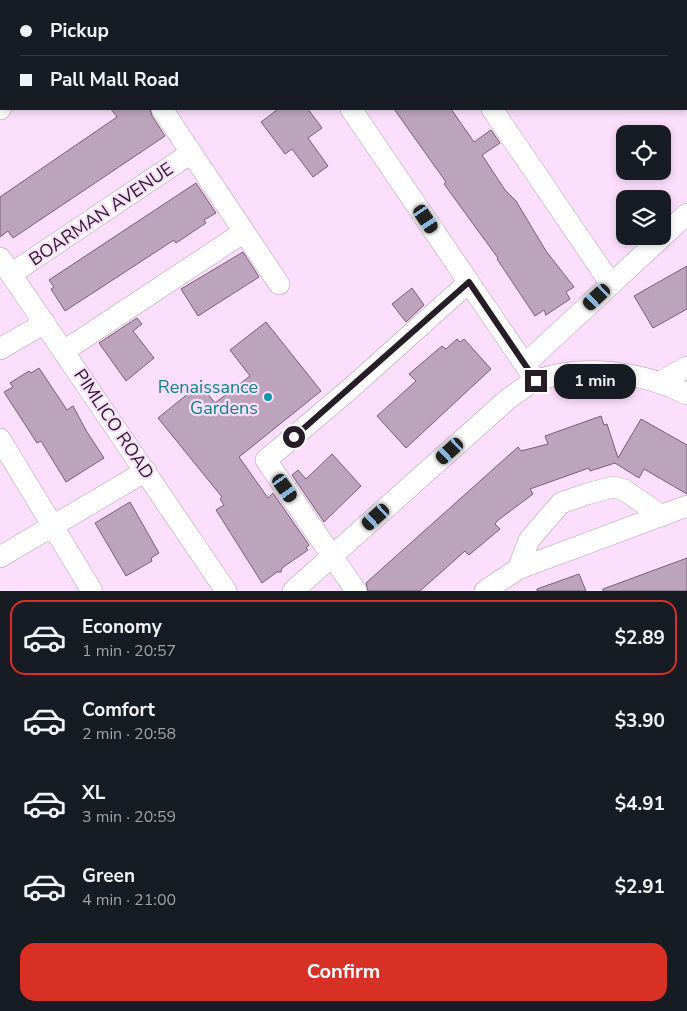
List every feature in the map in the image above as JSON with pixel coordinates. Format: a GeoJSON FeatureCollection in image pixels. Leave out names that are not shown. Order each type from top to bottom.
{"type":"FeatureCollection","features":[{"type":"Feature","properties":{"kind":"street"},"geometry":{"type":"LineString","coordinates":[[163,110],[278,284]]}},
{"type":"Feature","properties":{"kind":"street"},"geometry":{"type":"LineString","coordinates":[[352,110],[530,372]]}},
{"type":"Feature","properties":{"kind":"street"},"geometry":{"type":"LineString","coordinates":[[493,110],[611,284]]}},
{"type":"Feature","properties":{"kind":"street","name":"BOARMAN AVENUE"},"geometry":{"type":"LineString","coordinates":[[6,266],[191,153]]}},
{"type":"Feature","properties":{"kind":"street"},"geometry":{"type":"LineString","coordinates":[[293,591],[508,398],[611,284],[687,214]]}},
{"type":"Feature","properties":{"kind":"street"},"geometry":{"type":"LineString","coordinates":[[64,351],[244,232]]}},
{"type":"Feature","properties":{"kind":"street","name":"PIMLICO ROAD"},"geometry":{"type":"LineString","coordinates":[[6,266],[226,591]]}},
{"type":"Feature","properties":{"kind":"street"},"geometry":{"type":"LineString","coordinates":[[356,591],[266,460],[350,389],[469,282]]}},
{"type":"Feature","properties":{"kind":"street"},"geometry":{"type":"LineString","coordinates":[[0,349],[45,323]]}},
{"type":"Feature","properties":{"kind":"street"},"geometry":{"type":"LineString","coordinates":[[660,382],[687,367]]}},
{"type":"Feature","properties":{"kind":"street"},"geometry":{"type":"LineString","coordinates":[[530,372],[633,375],[660,382],[687,394]]}},
{"type":"Feature","properties":{"kind":"street"},"geometry":{"type":"LineString","coordinates":[[0,439],[92,591]]}},
{"type":"Feature","properties":{"kind":"street"},"geometry":{"type":"LineString","coordinates":[[0,556],[146,471]]}},
{"type":"Feature","properties":{"kind":"street"},"geometry":{"type":"LineString","coordinates":[[518,569],[529,540],[562,503],[612,487],[662,516]]}},
{"type":"Feature","properties":{"kind":"street"},"geometry":{"type":"LineString","coordinates":[[485,591],[518,569],[687,506]]}},
{"type":"Feature","properties":{"kind":"building"},"geometry":{"type":"Polygon","coordinates":[[[112,110],[150,110],[165,136],[13,238],[8,231],[0,237],[0,197],[117,117],[112,110]]]}},
{"type":"Feature","properties":{"kind":"building"},"geometry":{"type":"Polygon","coordinates":[[[277,110],[309,110],[322,128],[308,138],[328,166],[313,177],[292,149],[285,154],[261,122],[277,110]]]}},
{"type":"Feature","properties":{"kind":"building"},"geometry":{"type":"Polygon","coordinates":[[[395,110],[452,110],[474,142],[491,130],[500,143],[482,155],[505,190],[516,201],[546,251],[574,287],[566,292],[570,299],[546,315],[544,310],[535,316],[498,258],[444,184],[446,182],[395,110]]]}},
{"type":"Feature","properties":{"kind":"building"},"geometry":{"type":"Polygon","coordinates":[[[196,183],[216,213],[204,220],[206,223],[176,243],[174,240],[65,311],[51,289],[54,287],[49,280],[196,183]]]}},
{"type":"Feature","properties":{"kind":"building"},"geometry":{"type":"Polygon","coordinates":[[[243,252],[259,277],[198,316],[181,289],[243,252]]]}},
{"type":"Feature","properties":{"kind":"building"},"geometry":{"type":"Polygon","coordinates":[[[687,266],[687,309],[653,328],[634,296],[687,266]]]}},
{"type":"Feature","properties":{"kind":"building"},"geometry":{"type":"Polygon","coordinates":[[[412,288],[424,305],[406,322],[392,304],[412,288]]]}},
{"type":"Feature","properties":{"kind":"building"},"geometry":{"type":"Polygon","coordinates":[[[137,318],[142,324],[133,331],[154,358],[126,381],[99,343],[137,318]]]}},
{"type":"Feature","properties":{"kind":"building","name":"Renaissance Gardens"},"geometry":{"type":"Polygon","coordinates":[[[266,322],[321,391],[239,457],[268,498],[273,493],[309,545],[306,548],[308,550],[282,568],[281,572],[277,572],[262,583],[216,510],[224,505],[220,499],[222,497],[158,418],[200,384],[215,403],[250,376],[230,350],[266,322]]]}},
{"type":"Feature","properties":{"kind":"building"},"geometry":{"type":"Polygon","coordinates":[[[457,339],[460,342],[464,339],[491,369],[406,448],[377,416],[416,381],[409,374],[442,346],[446,349],[457,339]]]}},
{"type":"Feature","properties":{"kind":"building"},"geometry":{"type":"Polygon","coordinates":[[[39,368],[67,410],[73,406],[104,458],[66,482],[41,441],[37,443],[4,392],[13,387],[10,383],[29,371],[31,373],[39,368]]]}},
{"type":"Feature","properties":{"kind":"building"},"geometry":{"type":"Polygon","coordinates":[[[601,416],[604,425],[607,424],[618,458],[641,419],[687,445],[687,494],[644,469],[639,478],[615,463],[590,471],[589,468],[530,489],[533,494],[497,521],[495,524],[500,529],[469,555],[465,551],[420,591],[368,591],[366,583],[518,447],[521,451],[548,444],[545,436],[601,416]]]}},
{"type":"Feature","properties":{"kind":"building"},"geometry":{"type":"Polygon","coordinates":[[[332,454],[361,486],[324,522],[292,475],[298,470],[306,479],[332,454]]]}},
{"type":"Feature","properties":{"kind":"building"},"geometry":{"type":"Polygon","coordinates":[[[130,502],[159,553],[151,558],[152,561],[126,576],[95,523],[130,502]]]}},
{"type":"Feature","properties":{"kind":"building"},"geometry":{"type":"Polygon","coordinates":[[[687,558],[687,591],[603,591],[603,589],[687,558]]]}},
{"type":"Feature","properties":{"kind":"building"},"geometry":{"type":"Polygon","coordinates":[[[579,574],[586,591],[537,591],[537,589],[579,574]]]}},
{"type":"Feature","properties":{"kind":"place","name":"Renaissance Gardens"},"geometry":{"type":"Point","coordinates":[268,397]}},
{"type":"Feature","properties":{"kind":"route"},"geometry":{"type":"LineString","coordinates":[[294,437],[469,282],[536,381]]}}]}
